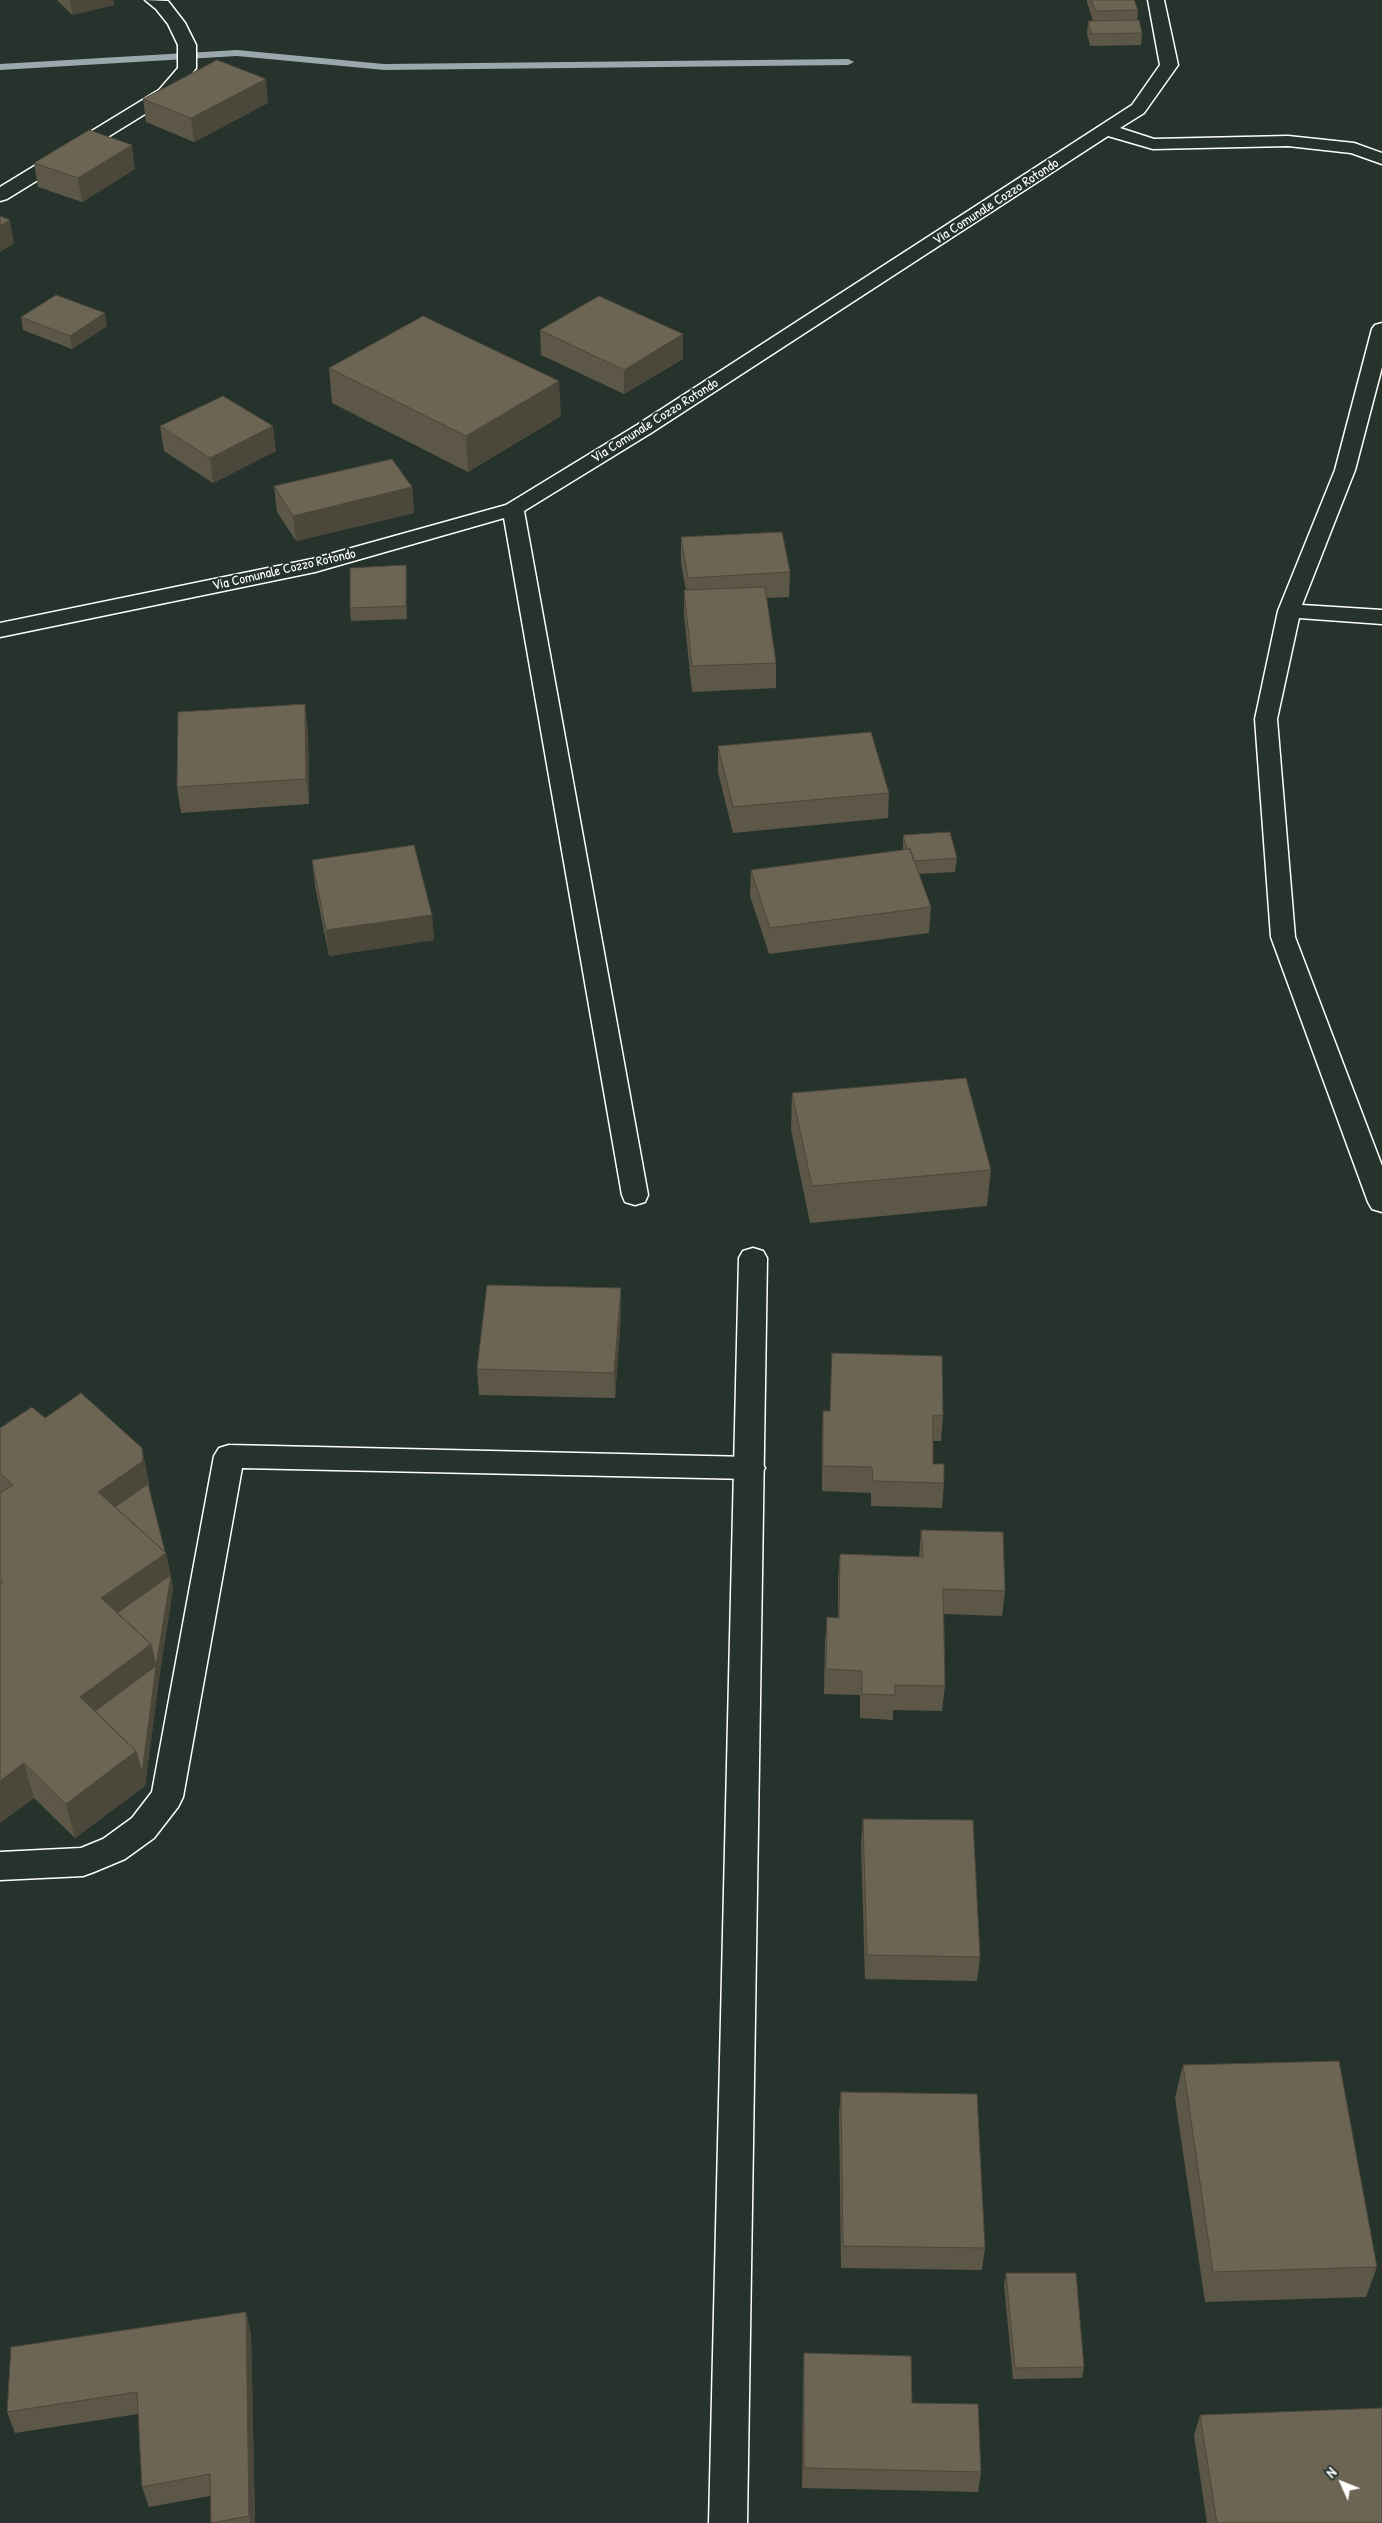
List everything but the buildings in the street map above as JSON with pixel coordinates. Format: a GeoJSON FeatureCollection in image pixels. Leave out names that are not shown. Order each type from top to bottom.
{"type":"FeatureCollection","features":[{"type":"Feature","properties":{"kind":"street"},"geometry":{"type":"LineString","coordinates":[[0,195],[165,94],[187,68],[187,45],[176,23],[162,5],[153,0]]}},
{"type":"Feature","properties":{"kind":"street","name":"Via Comunale Cozzo Rotondo"},"geometry":{"type":"LineString","coordinates":[[0,630],[315,565],[513,510],[644,429],[1138,109],[1169,65],[1156,0]]}},
{"type":"Feature","properties":{"kind":"street"},"geometry":{"type":"LineString","coordinates":[[1106,130],[1153,144],[1288,141],[1354,148],[1382,158]]}},
{"type":"Feature","properties":{"kind":"street"},"geometry":{"type":"LineString","coordinates":[[1382,329],[1344,470],[1289,611],[1266,719],[1283,937],[1382,1202]]}},
{"type":"Feature","properties":{"kind":"street"},"geometry":{"type":"LineString","coordinates":[[513,510],[635,1195]]}},
{"type":"Feature","properties":{"kind":"street"},"geometry":{"type":"LineString","coordinates":[[1289,611],[1382,617]]}},
{"type":"Feature","properties":{"kind":"street"},"geometry":{"type":"LineString","coordinates":[[728,2523],[753,1258]]}},
{"type":"Feature","properties":{"kind":"street"},"geometry":{"type":"LineString","coordinates":[[0,1866],[83,1862],[114,1849],[143,1828],[167,1797],[229,1456],[750,1468]]}},
{"type":"Feature","properties":{"kind":"waterway"},"geometry":{"type":"LineString","coordinates":[[0,67],[237,53],[384,67],[848,62]]}}]}
